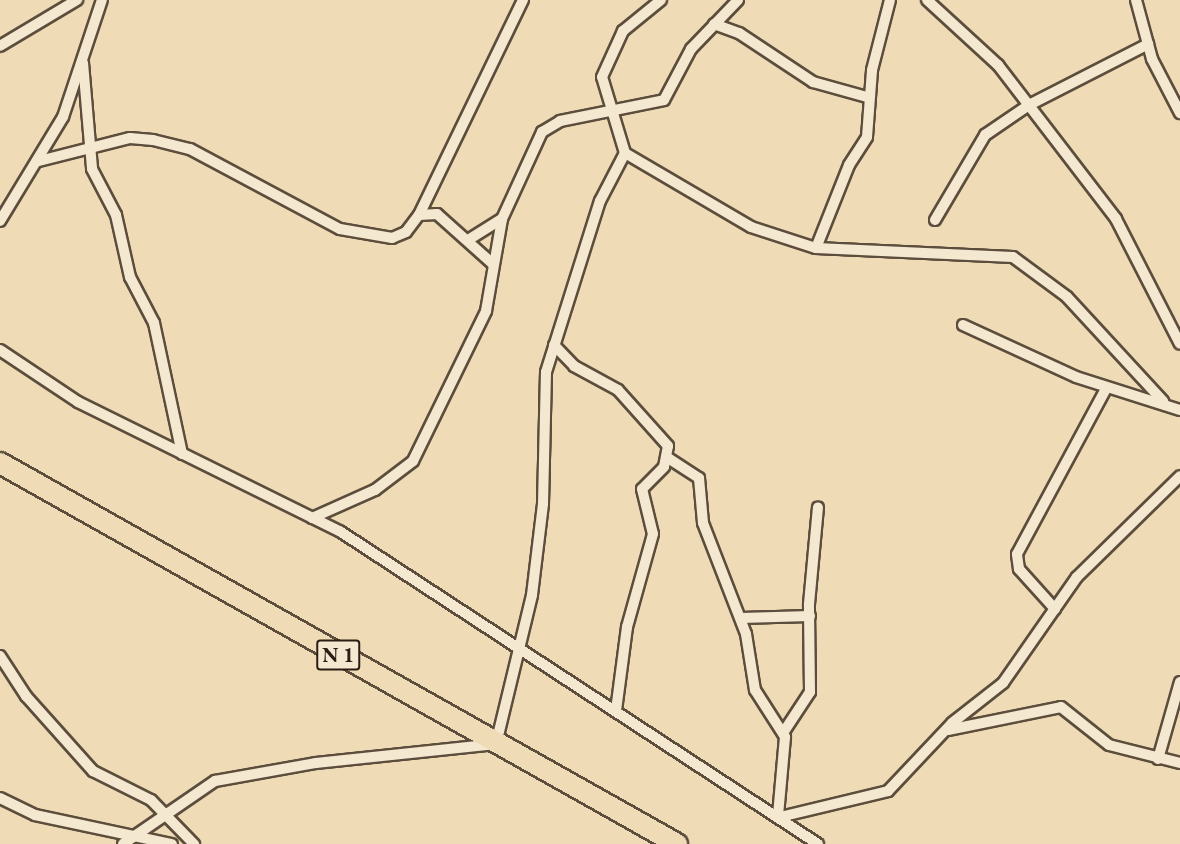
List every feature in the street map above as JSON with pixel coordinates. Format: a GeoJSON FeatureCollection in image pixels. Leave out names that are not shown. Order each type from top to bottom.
{"type":"FeatureCollection","features":[{"type":"Feature","properties":{"kind":"highway","name":"N 1"},"geometry":{"type":"LineString","coordinates":[[0,463],[677,844]]}},
{"type":"Feature","properties":{"kind":"street"},"geometry":{"type":"LineString","coordinates":[[0,46],[77,0]]}},
{"type":"Feature","properties":{"kind":"street"},"geometry":{"type":"LineString","coordinates":[[0,221],[39,161],[83,63],[102,0]]}},
{"type":"Feature","properties":{"kind":"street"},"geometry":{"type":"LineString","coordinates":[[39,161],[87,147],[130,138],[190,149],[330,224],[360,234],[392,238],[406,232],[419,214],[523,0]]}},
{"type":"Feature","properties":{"kind":"street"},"geometry":{"type":"LineString","coordinates":[[662,0],[623,32],[606,64],[602,77],[609,109],[625,153],[751,227],[816,248],[1013,257],[1067,297],[1163,401]]}},
{"type":"Feature","properties":{"kind":"street"},"geometry":{"type":"LineString","coordinates":[[312,518],[375,490],[413,461],[486,311],[502,219],[542,132],[560,121],[609,109],[664,100],[690,49],[738,0]]}},
{"type":"Feature","properties":{"kind":"street"},"geometry":{"type":"LineString","coordinates":[[816,248],[849,165],[867,137],[867,97],[878,32],[890,0]]}},
{"type":"Feature","properties":{"kind":"street"},"geometry":{"type":"LineString","coordinates":[[927,0],[998,65],[1116,219],[1180,344]]}},
{"type":"Feature","properties":{"kind":"street"},"geometry":{"type":"LineString","coordinates":[[1136,0],[1148,44],[1180,113]]}},
{"type":"Feature","properties":{"kind":"street"},"geometry":{"type":"LineString","coordinates":[[714,24],[748,39],[813,82],[867,97]]}},
{"type":"Feature","properties":{"kind":"street"},"geometry":{"type":"LineString","coordinates":[[935,220],[985,135],[1029,105],[1148,44]]}},
{"type":"Feature","properties":{"kind":"street"},"geometry":{"type":"LineString","coordinates":[[83,63],[87,147],[92,169],[116,215],[130,277],[153,322],[182,454]]}},
{"type":"Feature","properties":{"kind":"street"},"geometry":{"type":"LineString","coordinates":[[123,844],[215,781],[316,763],[496,744],[513,666],[523,647],[543,504],[546,372],[600,201],[625,153]]}},
{"type":"Feature","properties":{"kind":"street"},"geometry":{"type":"LineString","coordinates":[[419,214],[437,214],[493,264]]}},
{"type":"Feature","properties":{"kind":"street"},"geometry":{"type":"LineString","coordinates":[[468,240],[502,219]]}},
{"type":"Feature","properties":{"kind":"street"},"geometry":{"type":"LineString","coordinates":[[963,324],[1106,389],[1163,401],[1180,410]]}},
{"type":"Feature","properties":{"kind":"street"},"geometry":{"type":"LineString","coordinates":[[554,345],[574,366],[611,385],[651,421],[668,446],[668,458],[642,489],[653,534],[627,627],[616,711]]}},
{"type":"Feature","properties":{"kind":"street"},"geometry":{"type":"LineString","coordinates":[[0,350],[78,402],[312,518],[523,647],[818,844]]}},
{"type":"Feature","properties":{"kind":"street"},"geometry":{"type":"LineString","coordinates":[[1055,609],[1019,569],[1017,554],[1106,389]]}},
{"type":"Feature","properties":{"kind":"street"},"geometry":{"type":"LineString","coordinates":[[668,458],[699,478],[706,533],[741,618],[755,690],[783,733]]}},
{"type":"Feature","properties":{"kind":"street"},"geometry":{"type":"LineString","coordinates":[[779,816],[888,791],[946,730],[1003,683],[1077,578],[1180,476]]}},
{"type":"Feature","properties":{"kind":"street"},"geometry":{"type":"LineString","coordinates":[[779,816],[783,733],[810,692],[810,616],[818,507]]}},
{"type":"Feature","properties":{"kind":"street"},"geometry":{"type":"LineString","coordinates":[[741,618],[810,616]]}},
{"type":"Feature","properties":{"kind":"street"},"geometry":{"type":"LineString","coordinates":[[0,656],[26,696],[93,771],[151,800],[194,844]]}},
{"type":"Feature","properties":{"kind":"street"},"geometry":{"type":"LineString","coordinates":[[1158,759],[1180,682]]}},
{"type":"Feature","properties":{"kind":"street"},"geometry":{"type":"LineString","coordinates":[[946,730],[1061,706],[1109,745],[1180,763]]}},
{"type":"Feature","properties":{"kind":"street"},"geometry":{"type":"LineString","coordinates":[[0,798],[35,815],[172,844]]}}]}
